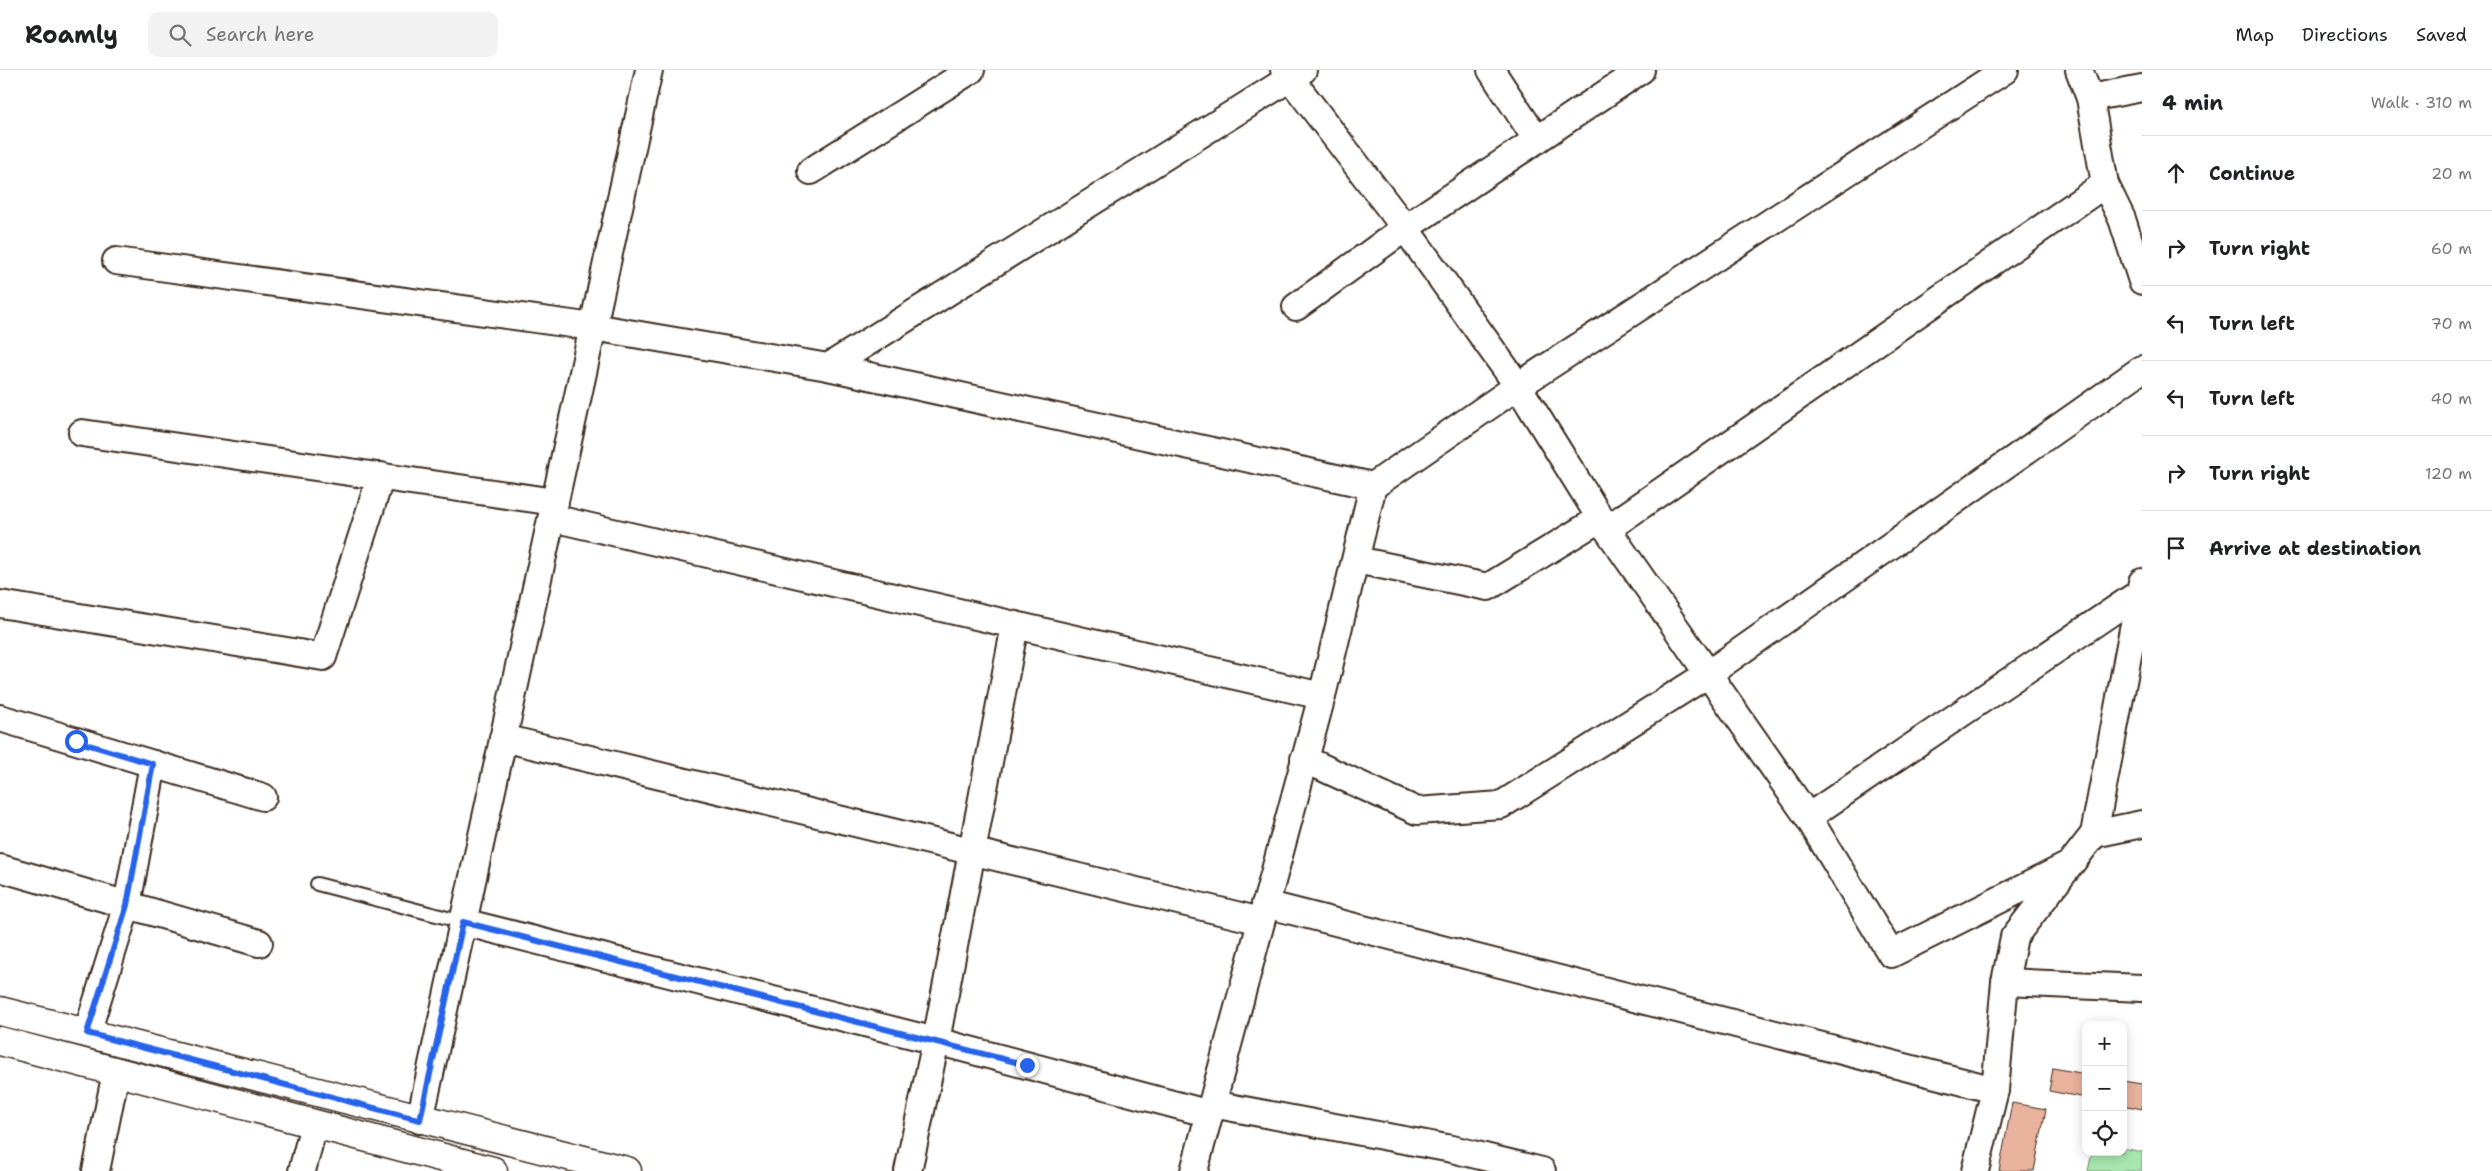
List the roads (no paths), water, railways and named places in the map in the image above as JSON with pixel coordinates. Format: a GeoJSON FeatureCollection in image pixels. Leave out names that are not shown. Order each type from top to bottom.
{"type":"FeatureCollection","features":[{"type":"Feature","properties":{"kind":"main road"},"geometry":{"type":"LineString","coordinates":[[0,1011],[420,1120],[627,1171]]}},
{"type":"Feature","properties":{"kind":"main road"},"geometry":{"type":"LineString","coordinates":[[0,1041],[493,1171]]}},
{"type":"Feature","properties":{"kind":"street"},"geometry":{"type":"LineString","coordinates":[[420,1120],[649,70]]}},
{"type":"Feature","properties":{"kind":"street"},"geometry":{"type":"LineString","coordinates":[[811,171],[971,70]]}},
{"type":"Feature","properties":{"kind":"street"},"geometry":{"type":"LineString","coordinates":[[1491,70],[1537,140]]}},
{"type":"Feature","properties":{"kind":"street"},"geometry":{"type":"LineString","coordinates":[[1296,307],[1406,228],[1641,70]]}},
{"type":"Feature","properties":{"kind":"street"},"geometry":{"type":"LineString","coordinates":[[1194,1171],[1322,696],[1356,560],[1372,486],[1518,386],[2005,70]]}},
{"type":"Feature","properties":{"kind":"street"},"geometry":{"type":"LineString","coordinates":[[2080,70],[2090,98],[2105,184],[2122,219],[2142,282]]}},
{"type":"Feature","properties":{"kind":"street"},"geometry":{"type":"LineString","coordinates":[[828,367],[1292,73],[1406,228],[1518,386],[1604,523],[1808,817],[1891,954],[2067,866]]}},
{"type":"Feature","properties":{"kind":"street"},"geometry":{"type":"LineString","coordinates":[[2090,98],[2142,88]]}},
{"type":"Feature","properties":{"kind":"street"},"geometry":{"type":"LineString","coordinates":[[1356,560],[1488,587],[1604,523],[2105,184]]}},
{"type":"Feature","properties":{"kind":"street"},"geometry":{"type":"LineString","coordinates":[[116,261],[593,327],[828,367],[1372,486]]}},
{"type":"Feature","properties":{"kind":"street"},"geometry":{"type":"LineString","coordinates":[[1304,759],[1417,811],[1501,805],[1708,674],[2142,369]]}},
{"type":"Feature","properties":{"kind":"street"},"geometry":{"type":"LineString","coordinates":[[82,432],[380,476],[553,510],[1015,625],[1322,696]]}},
{"type":"Feature","properties":{"kind":"street"},"geometry":{"type":"LineString","coordinates":[[0,604],[323,657],[380,476]]}},
{"type":"Feature","properties":{"kind":"street"},"geometry":{"type":"LineString","coordinates":[[1808,817],[2142,587]]}},
{"type":"Feature","properties":{"kind":"street"},"geometry":{"type":"LineString","coordinates":[[1975,1171],[1995,1090],[2004,982],[2014,937],[2067,866],[2094,834],[2134,670],[2142,587]]}},
{"type":"Feature","properties":{"kind":"street"},"geometry":{"type":"LineString","coordinates":[[908,1171],[936,1041],[1015,625]]}},
{"type":"Feature","properties":{"kind":"street"},"geometry":{"type":"LineString","coordinates":[[0,718],[263,797]]}},
{"type":"Feature","properties":{"kind":"street"},"geometry":{"type":"LineString","coordinates":[[503,738],[973,851],[1263,913],[1995,1090]]}},
{"type":"Feature","properties":{"kind":"street"},"geometry":{"type":"LineString","coordinates":[[87,1033],[127,905],[153,764]]}},
{"type":"Feature","properties":{"kind":"street"},"geometry":{"type":"LineString","coordinates":[[2094,834],[2142,824]]}},
{"type":"Feature","properties":{"kind":"street"},"geometry":{"type":"LineString","coordinates":[[0,868],[259,943]]}},
{"type":"Feature","properties":{"kind":"street"},"geometry":{"type":"LineString","coordinates":[[463,922],[1211,1109],[1452,1149],[1542,1171]]}},
{"type":"Feature","properties":{"kind":"street"},"geometry":{"type":"LineString","coordinates":[[2004,982],[2142,988]]}},
{"type":"Feature","properties":{"kind":"street"},"geometry":{"type":"LineString","coordinates":[[96,1171],[116,1072]]}},
{"type":"Feature","properties":{"kind":"street"},"geometry":{"type":"LineString","coordinates":[[302,1171],[314,1125]]}},
{"type":"Feature","properties":{"kind":"lane"},"geometry":{"type":"LineString","coordinates":[[317,884],[463,922]]}}]}
